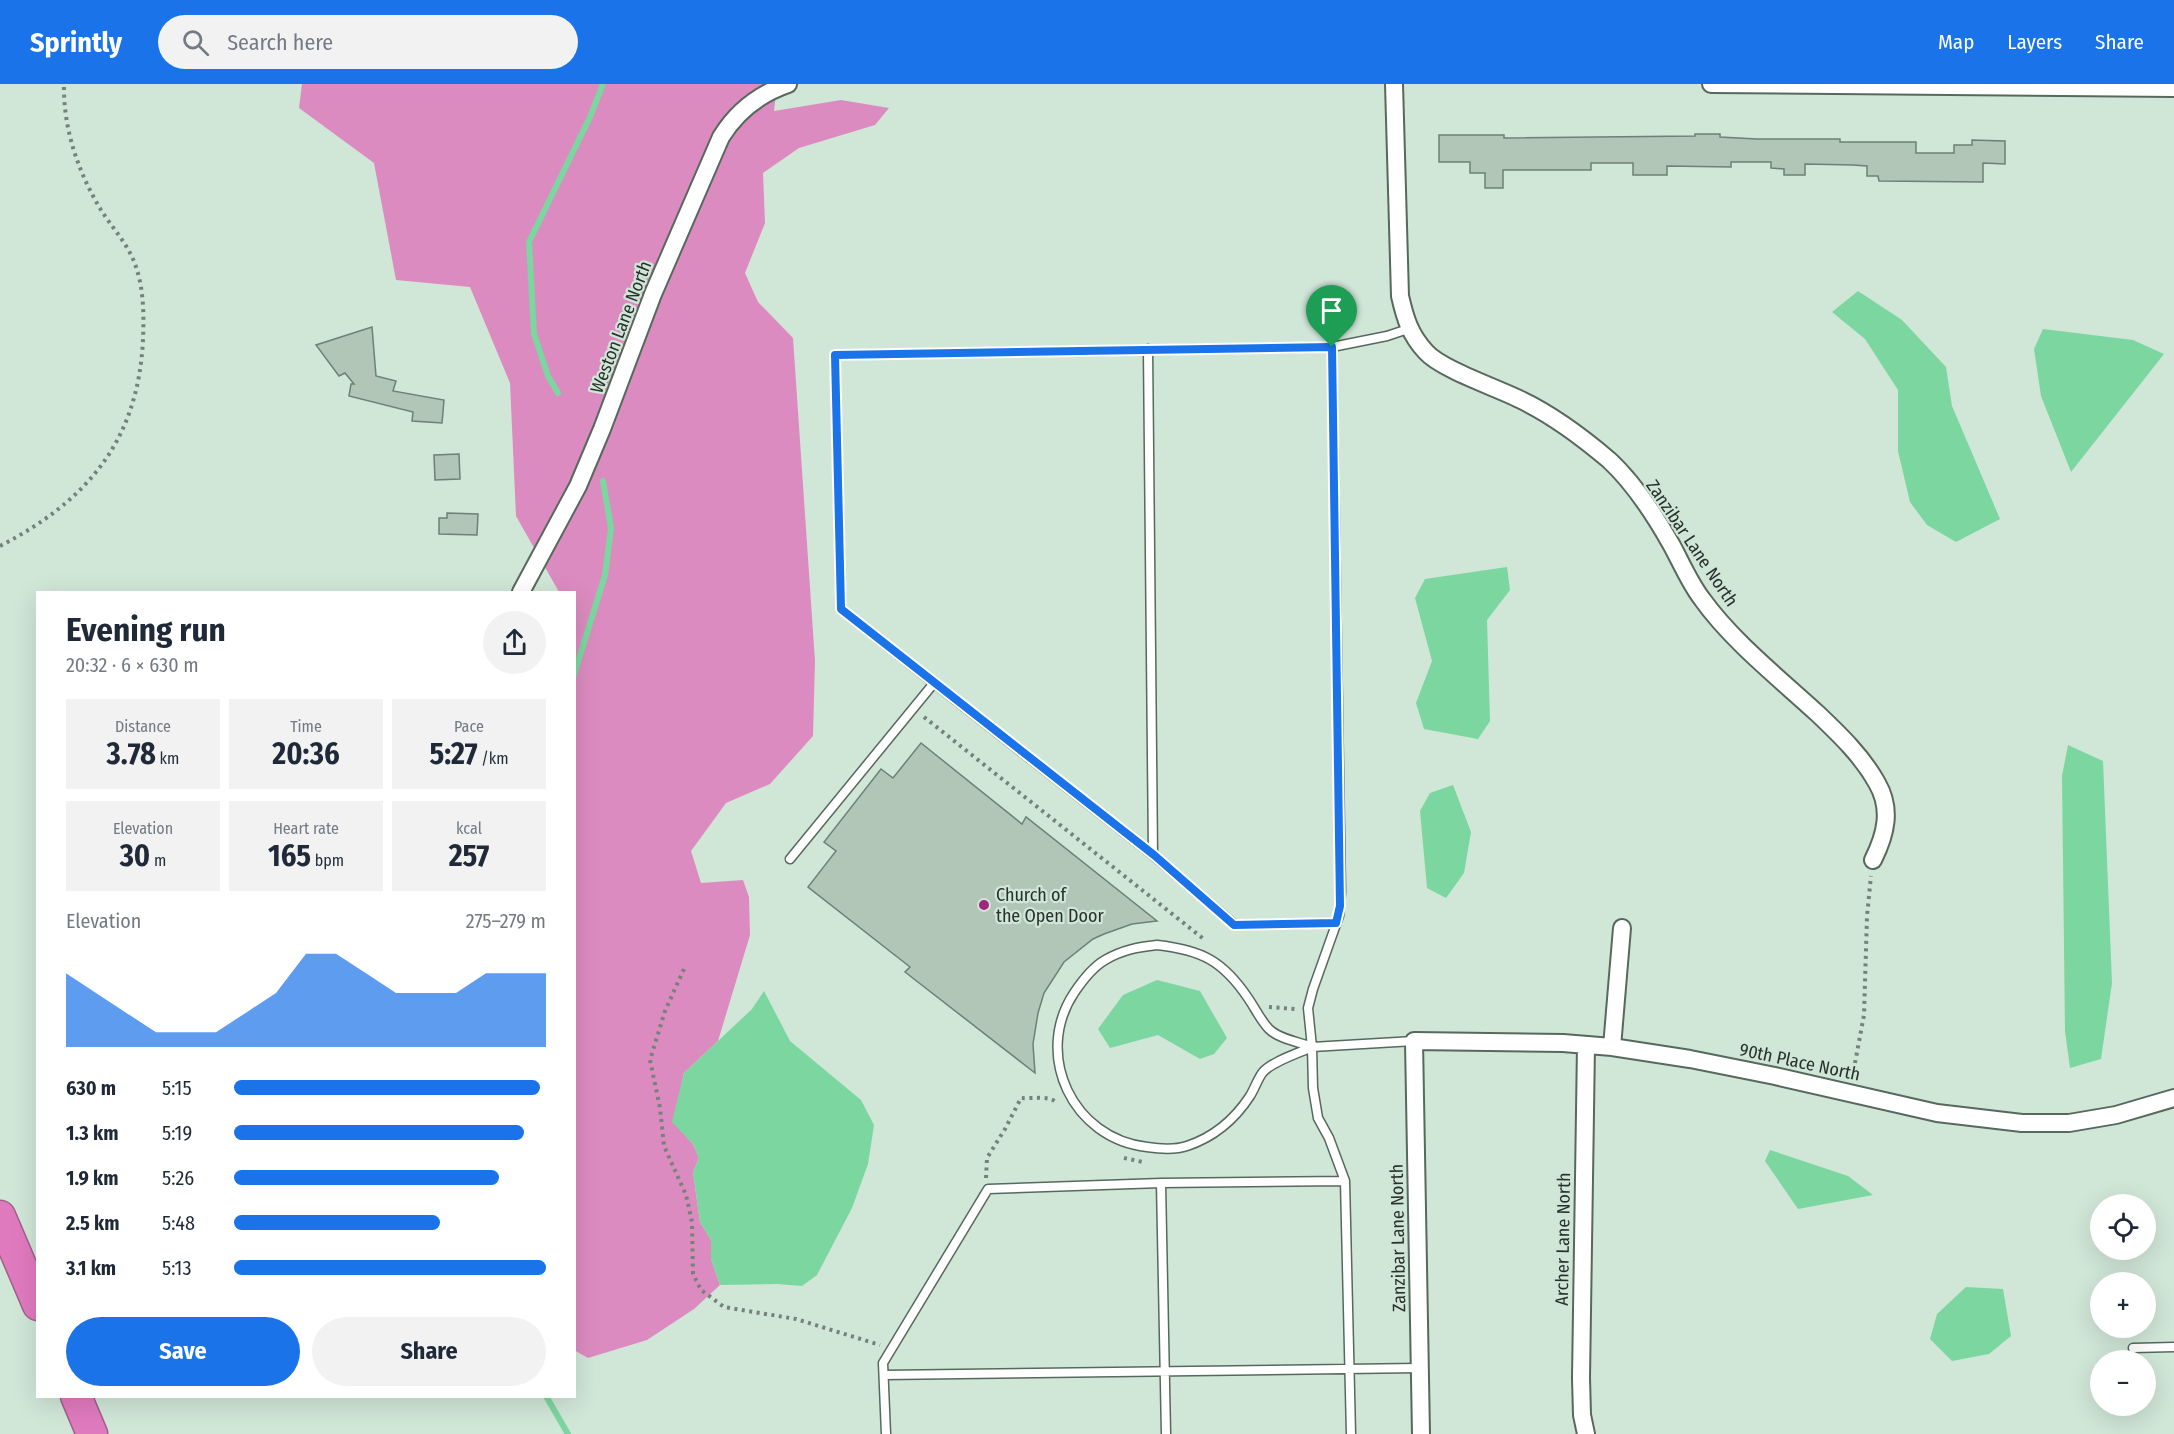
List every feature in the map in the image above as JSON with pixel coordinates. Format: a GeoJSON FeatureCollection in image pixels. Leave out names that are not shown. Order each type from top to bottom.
{"type":"FeatureCollection","features":[{"type":"Feature","properties":{"kind":"highway"},"geometry":{"type":"LineString","coordinates":[[0,1216],[36,1300]]}},
{"type":"Feature","properties":{"kind":"highway"},"geometry":{"type":"LineString","coordinates":[[77,1398],[92,1434]]}},
{"type":"Feature","properties":{"kind":"street","name":"Weston Lane North"},"geometry":{"type":"LineString","coordinates":[[522,591],[578,486],[653,294],[721,137],[733,118],[758,90],[788,84]]}},
{"type":"Feature","properties":{"kind":"street","name":"Zanzibar Lane North"},"geometry":{"type":"LineString","coordinates":[[1394,84],[1400,296],[1408,328],[1428,355],[1522,400],[1568,428],[1610,461],[1646,502],[1702,599],[1724,626],[1842,736],[1877,784],[1887,815],[1882,842],[1873,860]]}},
{"type":"Feature","properties":{"kind":"street"},"geometry":{"type":"LineString","coordinates":[[1711,84],[2174,88]]}},
{"type":"Feature","properties":{"kind":"street"},"geometry":{"type":"LineString","coordinates":[[1612,1047],[1622,928]]}},
{"type":"Feature","properties":{"kind":"street","name":"Zanzibar Lane North"},"geometry":{"type":"LineString","coordinates":[[1414,1041],[1421,1434]]}},
{"type":"Feature","properties":{"kind":"street","name":"90th Place North"},"geometry":{"type":"LineString","coordinates":[[1414,1041],[1612,1047],[1690,1059],[1827,1087],[1937,1113],[2022,1123],[2068,1124],[2116,1115],[2174,1098]]}},
{"type":"Feature","properties":{"kind":"street","name":"Archer Lane North"},"geometry":{"type":"LineString","coordinates":[[1586,1045],[1581,1378],[1582,1415],[1586,1434]]}},
{"type":"Feature","properties":{"kind":"lane"},"geometry":{"type":"LineString","coordinates":[[1336,923],[1234,925],[1154,855],[841,609],[835,355],[1332,347],[1387,336],[1408,328]]}},
{"type":"Feature","properties":{"kind":"lane"},"geometry":{"type":"LineString","coordinates":[[1332,347],[1341,892],[1336,923],[1308,1008],[1313,1088],[1318,1118],[1346,1180],[1351,1434]]}},
{"type":"Feature","properties":{"kind":"lane"},"geometry":{"type":"LineString","coordinates":[[1148,349],[1154,855]]}},
{"type":"Feature","properties":{"kind":"lane"},"geometry":{"type":"LineString","coordinates":[[790,859],[934,683]]}},
{"type":"Feature","properties":{"kind":"lane"},"geometry":{"type":"LineString","coordinates":[[1312,1047],[1269,1029],[1238,982],[1225,968],[1198,953],[1182,948],[1157,945],[1129,949],[1103,961],[1082,981],[1066,1004],[1059,1031],[1058,1056],[1061,1075],[1067,1091],[1088,1121],[1108,1136],[1131,1146],[1162,1149],[1185,1147],[1211,1136],[1229,1122],[1250,1096],[1264,1071],[1312,1047],[1414,1041]]}},
{"type":"Feature","properties":{"kind":"lane"},"geometry":{"type":"LineString","coordinates":[[886,1434],[883,1364],[988,1189],[1346,1180]]}},
{"type":"Feature","properties":{"kind":"lane"},"geometry":{"type":"LineString","coordinates":[[1161,1183],[1166,1434]]}},
{"type":"Feature","properties":{"kind":"lane"},"geometry":{"type":"LineString","coordinates":[[2133,1348],[2174,1347]]}},
{"type":"Feature","properties":{"kind":"lane"},"geometry":{"type":"LineString","coordinates":[[884,1375],[1419,1368]]}},
{"type":"Feature","properties":{"kind":"path"},"geometry":{"type":"LineString","coordinates":[[0,546],[48,518],[100,469],[112,451],[126,420],[135,396],[140,372],[143,318],[142,294],[137,272],[126,247],[94,198],[77,160],[66,113],[64,84]]}},
{"type":"Feature","properties":{"kind":"path"},"geometry":{"type":"LineString","coordinates":[[913,709],[1207,942]]}},
{"type":"Feature","properties":{"kind":"path"},"geometry":{"type":"LineString","coordinates":[[1855,1063],[1864,1015],[1867,916],[1873,860]]}},
{"type":"Feature","properties":{"kind":"path"},"geometry":{"type":"LineString","coordinates":[[684,969],[666,1011],[650,1060],[660,1108],[664,1146],[686,1196],[693,1222],[693,1274],[701,1290],[724,1307],[796,1319],[892,1349]]}},
{"type":"Feature","properties":{"kind":"path"},"geometry":{"type":"LineString","coordinates":[[1264,1000],[1269,1007],[1296,1009]]}},
{"type":"Feature","properties":{"kind":"path"},"geometry":{"type":"LineString","coordinates":[[988,1189],[985,1176],[987,1158],[1005,1130],[1021,1098],[1036,1100],[1053,1098],[1060,1108]]}},
{"type":"Feature","properties":{"kind":"path"},"geometry":{"type":"LineString","coordinates":[[1121,1156],[1131,1161],[1161,1164],[1161,1183]]}},
{"type":"Feature","properties":{"kind":"shaded area"},"geometry":{"type":"Polygon","coordinates":[[[302,84],[777,84],[774,111],[841,100],[889,108],[875,125],[799,148],[763,173],[765,223],[745,273],[758,302],[793,338],[815,661],[813,736],[770,784],[726,803],[691,851],[701,883],[743,880],[749,897],[750,935],[718,1041],[684,1073],[673,1122],[693,1144],[699,1158],[693,1172],[700,1222],[711,1240],[711,1259],[720,1285],[694,1309],[647,1340],[588,1358],[576,1351],[576,591],[558,591],[516,516],[510,383],[470,287],[396,280],[374,163],[299,108],[302,84]]]}},
{"type":"Feature","properties":{"kind":"shaded area"},"geometry":{"type":"Polygon","coordinates":[[[1858,291],[1902,320],[1946,367],[1952,406],[2000,519],[1956,542],[1927,525],[1910,502],[1898,451],[1898,390],[1865,339],[1832,312],[1858,291]]]}},
{"type":"Feature","properties":{"kind":"shaded area"},"geometry":{"type":"Polygon","coordinates":[[[2043,329],[2133,340],[2164,354],[2071,472],[2041,396],[2034,349],[2043,329]]]}},
{"type":"Feature","properties":{"kind":"shaded area"},"geometry":{"type":"Polygon","coordinates":[[[1507,567],[1510,590],[1487,620],[1490,721],[1478,739],[1424,729],[1416,703],[1432,661],[1415,598],[1425,579],[1507,567]]]}},
{"type":"Feature","properties":{"kind":"shaded area"},"geometry":{"type":"Polygon","coordinates":[[[2068,745],[2103,761],[2112,983],[2101,1059],[2070,1068],[2065,1031],[2062,776],[2068,745]]]}},
{"type":"Feature","properties":{"kind":"shaded area"},"geometry":{"type":"Polygon","coordinates":[[[1453,785],[1471,832],[1464,873],[1446,898],[1427,888],[1420,811],[1430,793],[1453,785]]]}},
{"type":"Feature","properties":{"kind":"shaded area"},"geometry":{"type":"Polygon","coordinates":[[[1157,980],[1200,991],[1227,1038],[1214,1054],[1200,1059],[1158,1035],[1110,1048],[1098,1029],[1123,995],[1157,980]]]}},
{"type":"Feature","properties":{"kind":"shaded area"},"geometry":{"type":"Polygon","coordinates":[[[764,991],[790,1041],[861,1100],[874,1125],[868,1164],[852,1208],[817,1275],[802,1286],[720,1285],[711,1259],[711,1240],[700,1222],[693,1172],[699,1158],[693,1144],[672,1122],[684,1073],[752,1009],[764,991]]]}},
{"type":"Feature","properties":{"kind":"shaded area"},"geometry":{"type":"Polygon","coordinates":[[[1770,1150],[1848,1176],[1873,1195],[1798,1209],[1765,1161],[1770,1150]]]}},
{"type":"Feature","properties":{"kind":"shaded area"},"geometry":{"type":"Polygon","coordinates":[[[1966,1287],[2003,1289],[2011,1336],[1989,1354],[1952,1361],[1930,1339],[1937,1314],[1966,1287]]]}},
{"type":"Feature","properties":{"kind":"building"},"geometry":{"type":"Polygon","coordinates":[[[1695,134],[1720,134],[1720,137],[1757,139],[1916,142],[1916,153],[1954,153],[1954,145],[1972,145],[1972,140],[2005,141],[2005,164],[1983,163],[1983,182],[1879,181],[1878,176],[1867,176],[1867,166],[1853,165],[1805,164],[1805,175],[1784,175],[1784,169],[1771,168],[1771,162],[1731,162],[1731,167],[1667,166],[1667,175],[1633,175],[1633,163],[1591,163],[1591,170],[1503,170],[1503,188],[1485,188],[1485,173],[1470,173],[1470,162],[1439,162],[1439,135],[1504,135],[1504,138],[1695,136],[1695,134]]]}},
{"type":"Feature","properties":{"kind":"building"},"geometry":{"type":"Polygon","coordinates":[[[372,327],[376,376],[396,381],[393,391],[444,400],[442,423],[412,421],[413,412],[349,396],[351,384],[354,384],[345,373],[339,376],[316,345],[372,327]]]}},
{"type":"Feature","properties":{"kind":"building"},"geometry":{"type":"Polygon","coordinates":[[[459,454],[460,479],[435,480],[434,455],[459,454]]]}},
{"type":"Feature","properties":{"kind":"building"},"geometry":{"type":"Polygon","coordinates":[[[447,513],[478,514],[477,535],[439,534],[439,518],[447,518],[447,513]]]}},
{"type":"Feature","properties":{"kind":"building","name":"Church of the Open Door"},"geometry":{"type":"Polygon","coordinates":[[[921,743],[1022,824],[1026,817],[1157,921],[1132,924],[1104,934],[1093,939],[1064,962],[1044,993],[1038,1013],[1033,1044],[1035,1073],[905,972],[910,967],[808,887],[836,851],[824,842],[881,769],[893,778],[921,743]]]}},
{"type":"Feature","properties":{"kind":"waterway"},"geometry":{"type":"LineString","coordinates":[[558,393],[548,376],[534,334],[529,242],[590,117],[603,84]]}},
{"type":"Feature","properties":{"kind":"waterway"},"geometry":{"type":"LineString","coordinates":[[576,669],[605,575],[611,528],[603,481]]}},
{"type":"Feature","properties":{"kind":"waterway"},"geometry":{"type":"LineString","coordinates":[[547,1398],[568,1434]]}},
{"type":"Feature","properties":{"kind":"place","name":"Church of the Open Door"},"geometry":{"type":"Point","coordinates":[984,905]}},
{"type":"Feature","properties":{"kind":"route"},"geometry":{"type":"LineString","coordinates":[[1332,347],[1341,892],[1339,916],[1336,923],[1234,925],[1154,855],[841,609],[835,355],[1332,347]]}}]}
